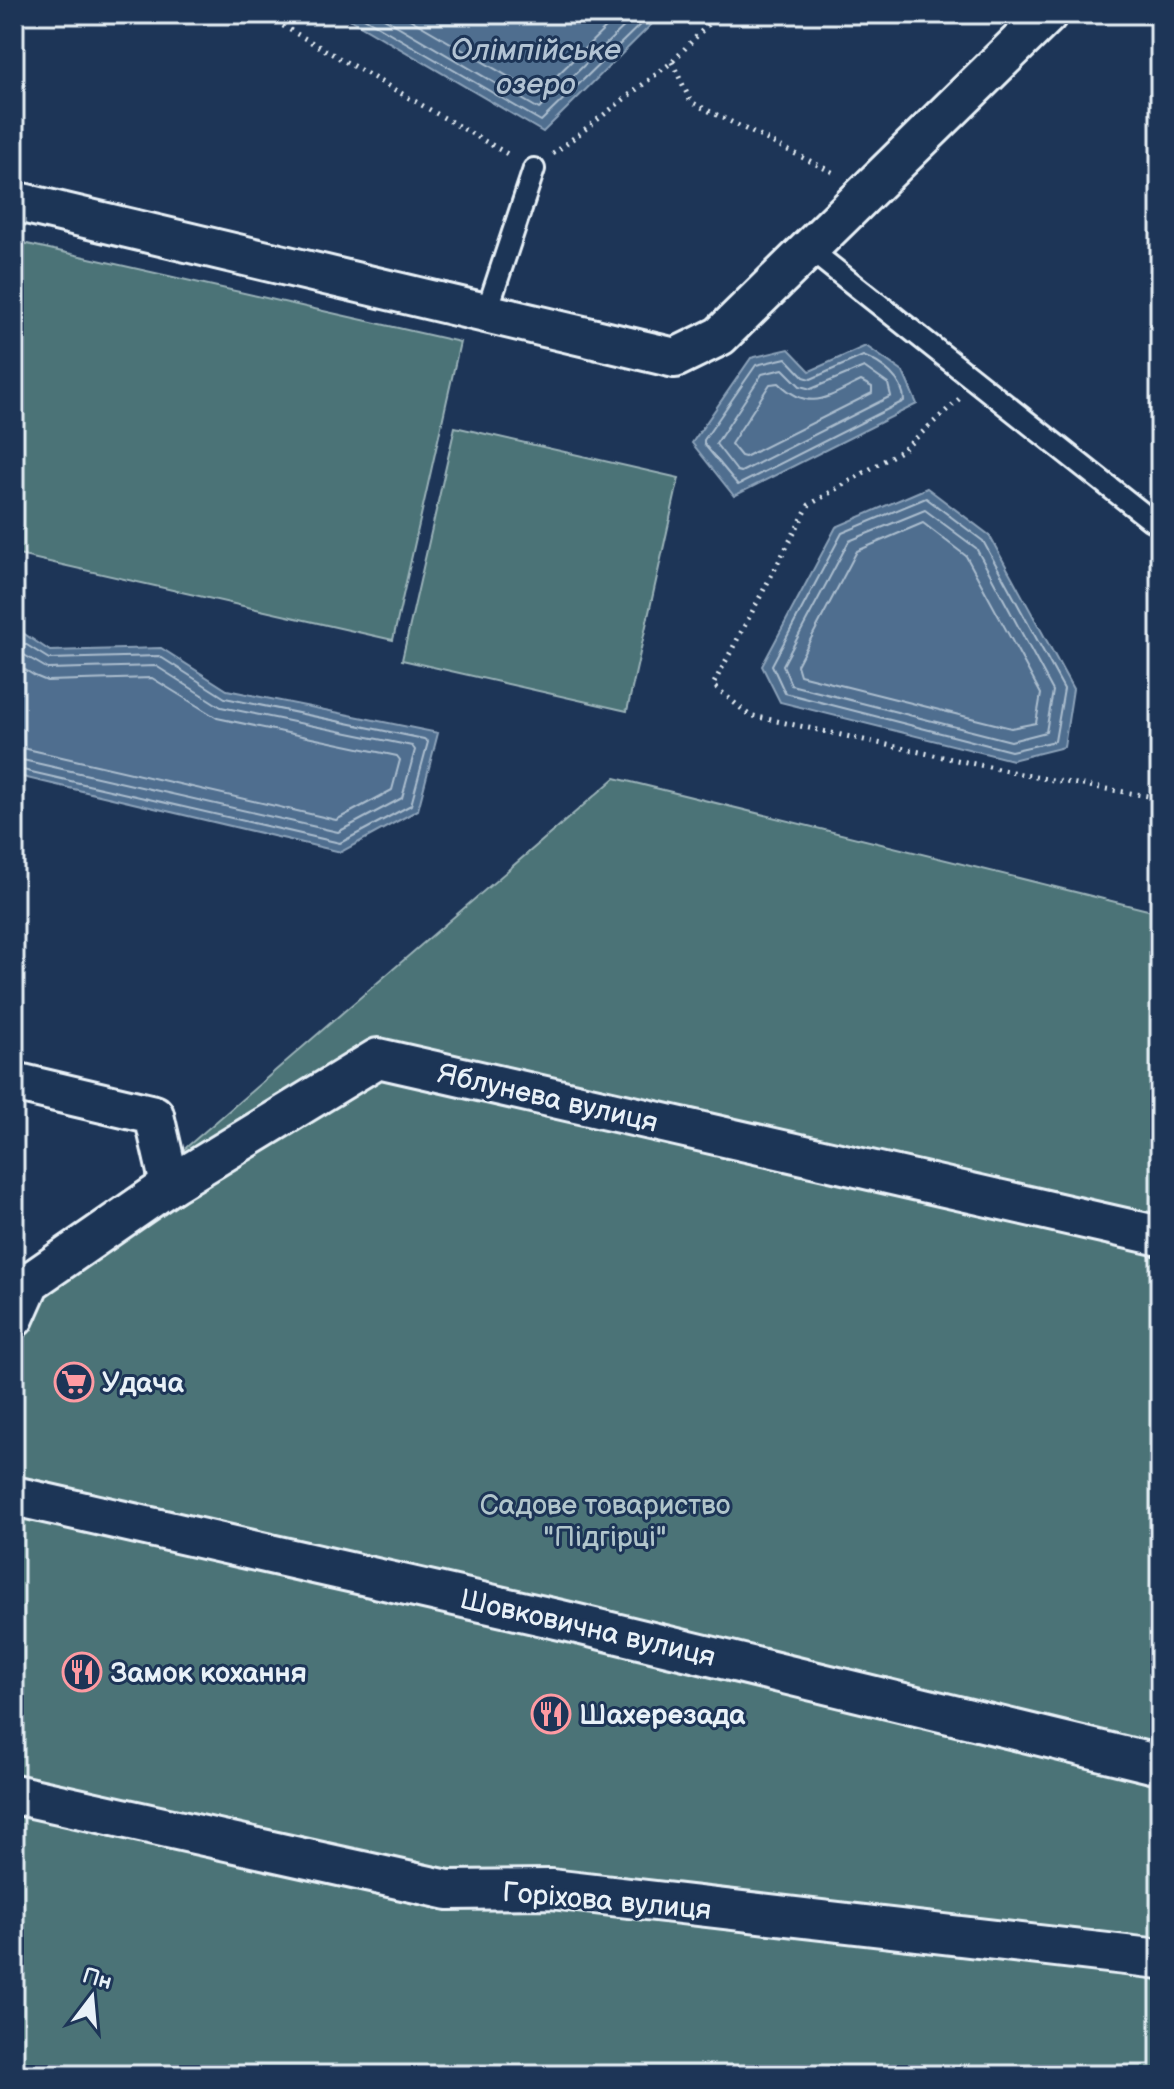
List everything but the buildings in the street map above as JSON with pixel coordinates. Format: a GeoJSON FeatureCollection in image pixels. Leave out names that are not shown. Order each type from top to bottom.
{"type":"FeatureCollection","features":[{"type":"Feature","properties":{"kind":"street"},"geometry":{"type":"LineString","coordinates":[[14,201],[675,358],[720,336],[1048,14]]}},
{"type":"Feature","properties":{"kind":"street","name":"Яблунева вулиця"},"geometry":{"type":"LineString","coordinates":[[14,1318],[30,1282],[170,1185],[378,1058],[1160,1236]]}},
{"type":"Feature","properties":{"kind":"street"},"geometry":{"type":"LineString","coordinates":[[14,1082],[154,1115],[170,1185]]}},
{"type":"Feature","properties":{"kind":"street","name":"Шовковична вулиця"},"geometry":{"type":"LineString","coordinates":[[14,1496],[561,1620],[1160,1765]]}},
{"type":"Feature","properties":{"kind":"street","name":"Горіхова вулиця"},"geometry":{"type":"LineString","coordinates":[[14,1794],[448,1890],[551,1889],[1160,1959]]}},
{"type":"Feature","properties":{"kind":"lane"},"geometry":{"type":"LineString","coordinates":[[486,314],[534,169]]}},
{"type":"Feature","properties":{"kind":"lane"},"geometry":{"type":"LineString","coordinates":[[809,249],[1151,520]]}},
{"type":"Feature","properties":{"kind":"path"},"geometry":{"type":"LineString","coordinates":[[262,14],[534,169],[672,62],[718,14]]}},
{"type":"Feature","properties":{"kind":"path"},"geometry":{"type":"LineString","coordinates":[[672,62],[691,102],[870,190]]}},
{"type":"Feature","properties":{"kind":"path"},"geometry":{"type":"LineString","coordinates":[[977,382],[904,449],[809,505],[713,685],[749,715],[1035,777],[1160,798]]}},
{"type":"Feature","properties":{"kind":"green space"},"geometry":{"type":"Polygon","coordinates":[[[14,241],[460,342],[393,640],[14,554],[14,241]]]}},
{"type":"Feature","properties":{"kind":"green space"},"geometry":{"type":"Polygon","coordinates":[[[455,427],[679,478],[627,711],[402,660],[455,427]]]}},
{"type":"Feature","properties":{"kind":"green space","name":"Садове товариство \"Підгірці\""},"geometry":{"type":"Polygon","coordinates":[[[615,778],[1160,913],[1160,2075],[14,2075],[14,1318],[30,1282],[615,778]]]}},
{"type":"Feature","properties":{"kind":"water","name":"Олімпійське озеро"},"geometry":{"type":"Polygon","coordinates":[[[341,14],[662,14],[543,132],[341,14]]]}},
{"type":"Feature","properties":{"kind":"water"},"geometry":{"type":"Polygon","coordinates":[[[866,346],[903,372],[917,404],[734,496],[692,443],[751,358],[789,349],[810,371],[866,346]]]}},
{"type":"Feature","properties":{"kind":"water"},"geometry":{"type":"Polygon","coordinates":[[[927,488],[989,535],[1073,689],[1064,747],[1012,760],[780,702],[762,666],[836,527],[927,488]]]}},
{"type":"Feature","properties":{"kind":"water"},"geometry":{"type":"Polygon","coordinates":[[[14,627],[50,651],[161,648],[227,690],[438,733],[418,810],[341,852],[14,775],[14,627]]]}},
{"type":"Feature","properties":{"kind":"place","name":"Удача"},"geometry":{"type":"Point","coordinates":[74,1382]}},
{"type":"Feature","properties":{"kind":"place","name":"Замок кохання"},"geometry":{"type":"Point","coordinates":[82,1672]}},
{"type":"Feature","properties":{"kind":"place","name":"Шахерезада"},"geometry":{"type":"Point","coordinates":[551,1714]}}]}
